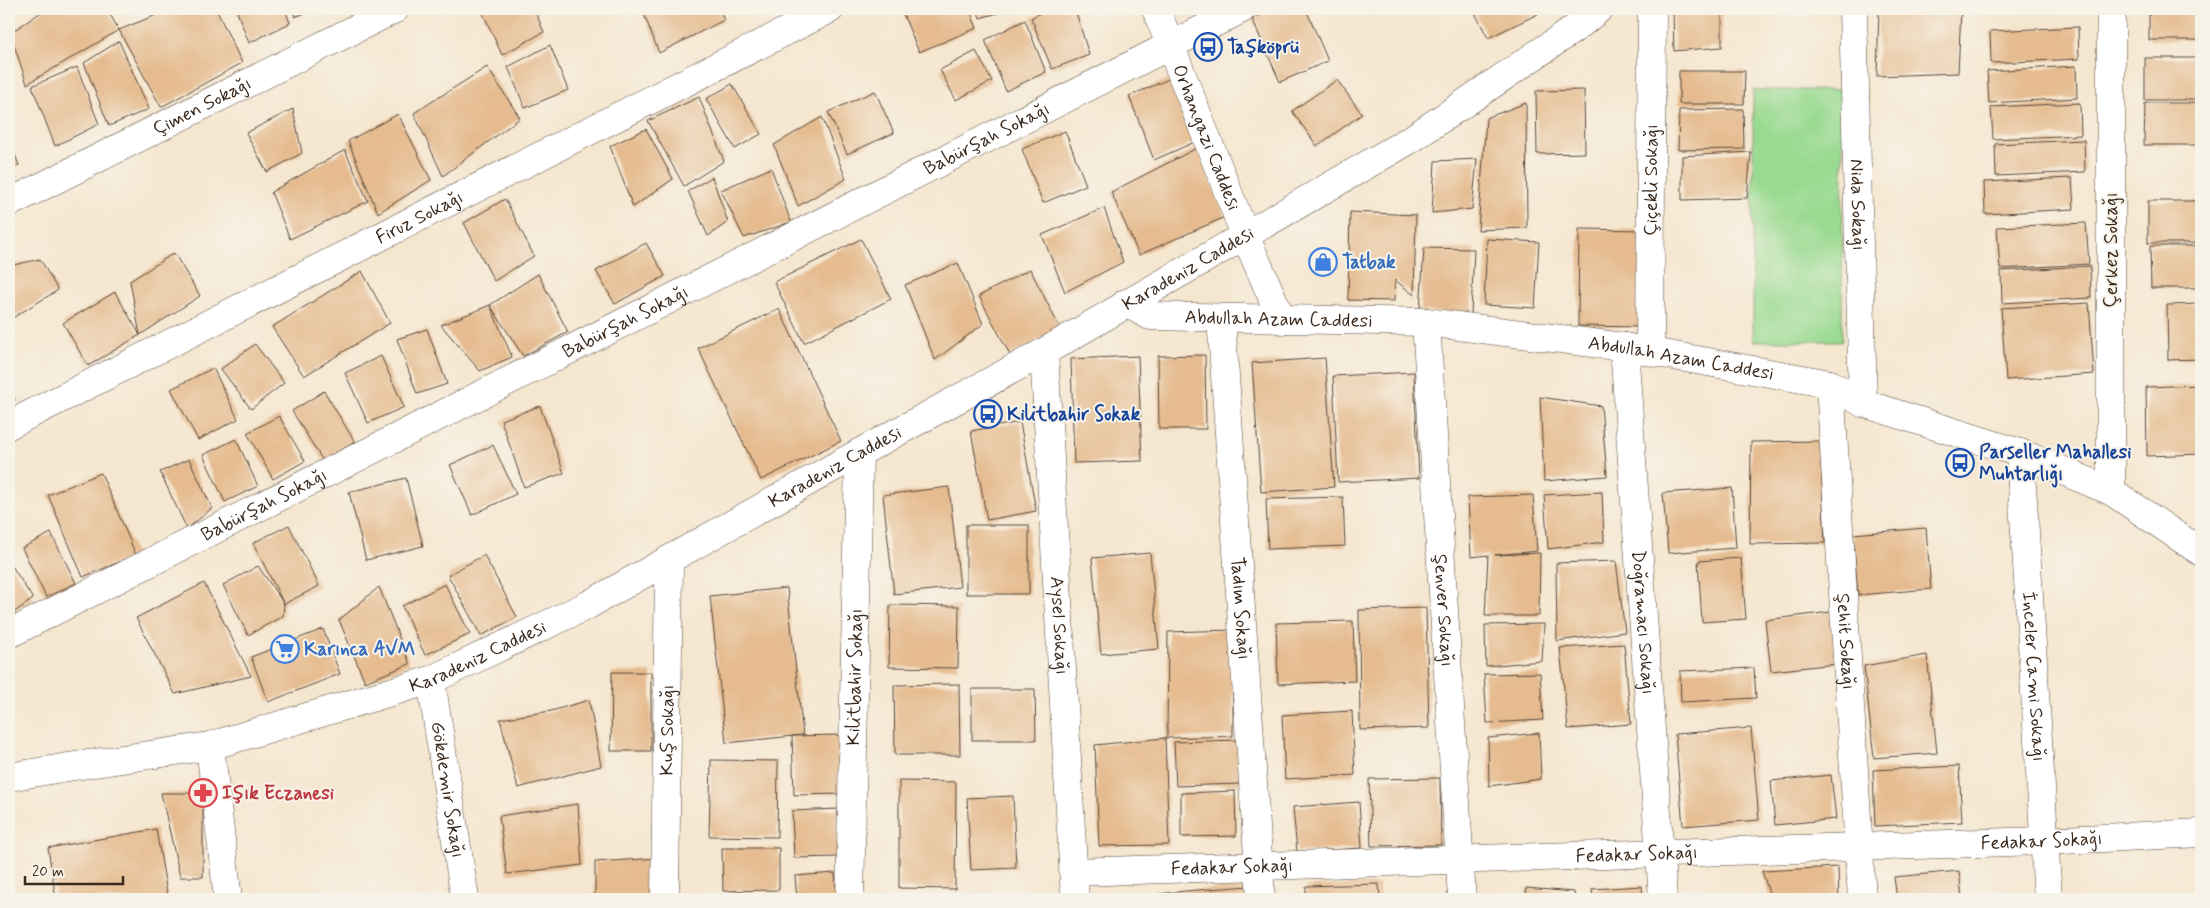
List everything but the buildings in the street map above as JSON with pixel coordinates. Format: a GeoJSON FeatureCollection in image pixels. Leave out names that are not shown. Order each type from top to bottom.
{"type":"FeatureCollection","features":[{"type":"Feature","properties":{"kind":"street","name":"Çimen Sokağı"},"geometry":{"type":"LineString","coordinates":[[9,204],[394,9]]}},
{"type":"Feature","properties":{"kind":"street","name":"Firuz Sokağı"},"geometry":{"type":"LineString","coordinates":[[9,426],[830,9]]}},
{"type":"Feature","properties":{"kind":"street","name":"Orhangazi Caddesi"},"geometry":{"type":"LineString","coordinates":[[1156,9],[1245,235],[1282,320]]}},
{"type":"Feature","properties":{"kind":"street","name":"Babürşah Sokağı"},"geometry":{"type":"LineString","coordinates":[[9,634],[1242,9]]}},
{"type":"Feature","properties":{"kind":"street","name":"Karadeniz Caddesi"},"geometry":{"type":"LineString","coordinates":[[9,777],[210,746],[431,680],[588,605],[1044,352],[1413,138],[1569,33],[1600,9]]}},
{"type":"Feature","properties":{"kind":"street","name":"Çiçekli Sokağı"},"geometry":{"type":"LineString","coordinates":[[1637,349],[1652,9]]}},
{"type":"Feature","properties":{"kind":"street","name":"Nida Sokağı"},"geometry":{"type":"LineString","coordinates":[[1853,9],[1863,403]]}},
{"type":"Feature","properties":{"kind":"street","name":"Çerkez Sokağı"},"geometry":{"type":"LineString","coordinates":[[2111,9],[2111,491]]}},
{"type":"Feature","properties":{"kind":"street","name":"Abdullah Azam Caddesi"},"geometry":{"type":"LineString","coordinates":[[1126,303],[1150,316],[1426,322],[1637,349],[1830,384],[1863,403],[2020,453],[2111,491],[2201,552]]}},
{"type":"Feature","properties":{"kind":"street","name":"Tadım Sokağı"},"geometry":{"type":"LineString","coordinates":[[1221,318],[1261,899]]}},
{"type":"Feature","properties":{"kind":"street","name":"Şenver Sokağı"},"geometry":{"type":"LineString","coordinates":[[1426,322],[1462,899]]}},
{"type":"Feature","properties":{"kind":"street","name":"Doğramacı Sokağı"},"geometry":{"type":"LineString","coordinates":[[1637,349],[1659,853],[1663,899]]}},
{"type":"Feature","properties":{"kind":"street","name":"Aysel Sokağı"},"geometry":{"type":"LineString","coordinates":[[1044,352],[1075,899]]}},
{"type":"Feature","properties":{"kind":"street","name":"Şehit Sokağı"},"geometry":{"type":"LineString","coordinates":[[1830,384],[1862,899]]}},
{"type":"Feature","properties":{"kind":"street","name":"Kilitbahir Sokağı"},"geometry":{"type":"LineString","coordinates":[[850,899],[859,453]]}},
{"type":"Feature","properties":{"kind":"street","name":"İnceler Cami Sokağı"},"geometry":{"type":"LineString","coordinates":[[2020,453],[2048,899]]}},
{"type":"Feature","properties":{"kind":"street","name":"Kuş Sokağı"},"geometry":{"type":"LineString","coordinates":[[665,899],[669,561]]}},
{"type":"Feature","properties":{"kind":"street","name":"Gökdemir Sokağı"},"geometry":{"type":"LineString","coordinates":[[431,680],[465,899]]}},
{"type":"Feature","properties":{"kind":"street"},"geometry":{"type":"LineString","coordinates":[[210,746],[228,899]]}},
{"type":"Feature","properties":{"kind":"street","name":"Fedakar Sokağı"},"geometry":{"type":"LineString","coordinates":[[1073,872],[2043,841],[2201,833]]}},
{"type":"Feature","properties":{"kind":"green space"},"geometry":{"type":"Polygon","coordinates":[[[1753,90],[1843,90],[1842,341],[1753,341],[1753,90]]]}},
{"type":"Feature","properties":{"kind":"place","name":"Taşköprü"},"geometry":{"type":"Point","coordinates":[1208,47]}},
{"type":"Feature","properties":{"kind":"place","name":"Tatbak"},"geometry":{"type":"Point","coordinates":[1323,262]}},
{"type":"Feature","properties":{"kind":"place","name":"Kilitbahir Sokak"},"geometry":{"type":"Point","coordinates":[988,414]}},
{"type":"Feature","properties":{"kind":"place","name":"Parseller Mahallesi Muhtarlığı"},"geometry":{"type":"Point","coordinates":[1960,463]}},
{"type":"Feature","properties":{"kind":"place","name":"Karınca AVM"},"geometry":{"type":"Point","coordinates":[285,649]}},
{"type":"Feature","properties":{"kind":"place","name":"Işık Eczanesi"},"geometry":{"type":"Point","coordinates":[203,793]}}]}
